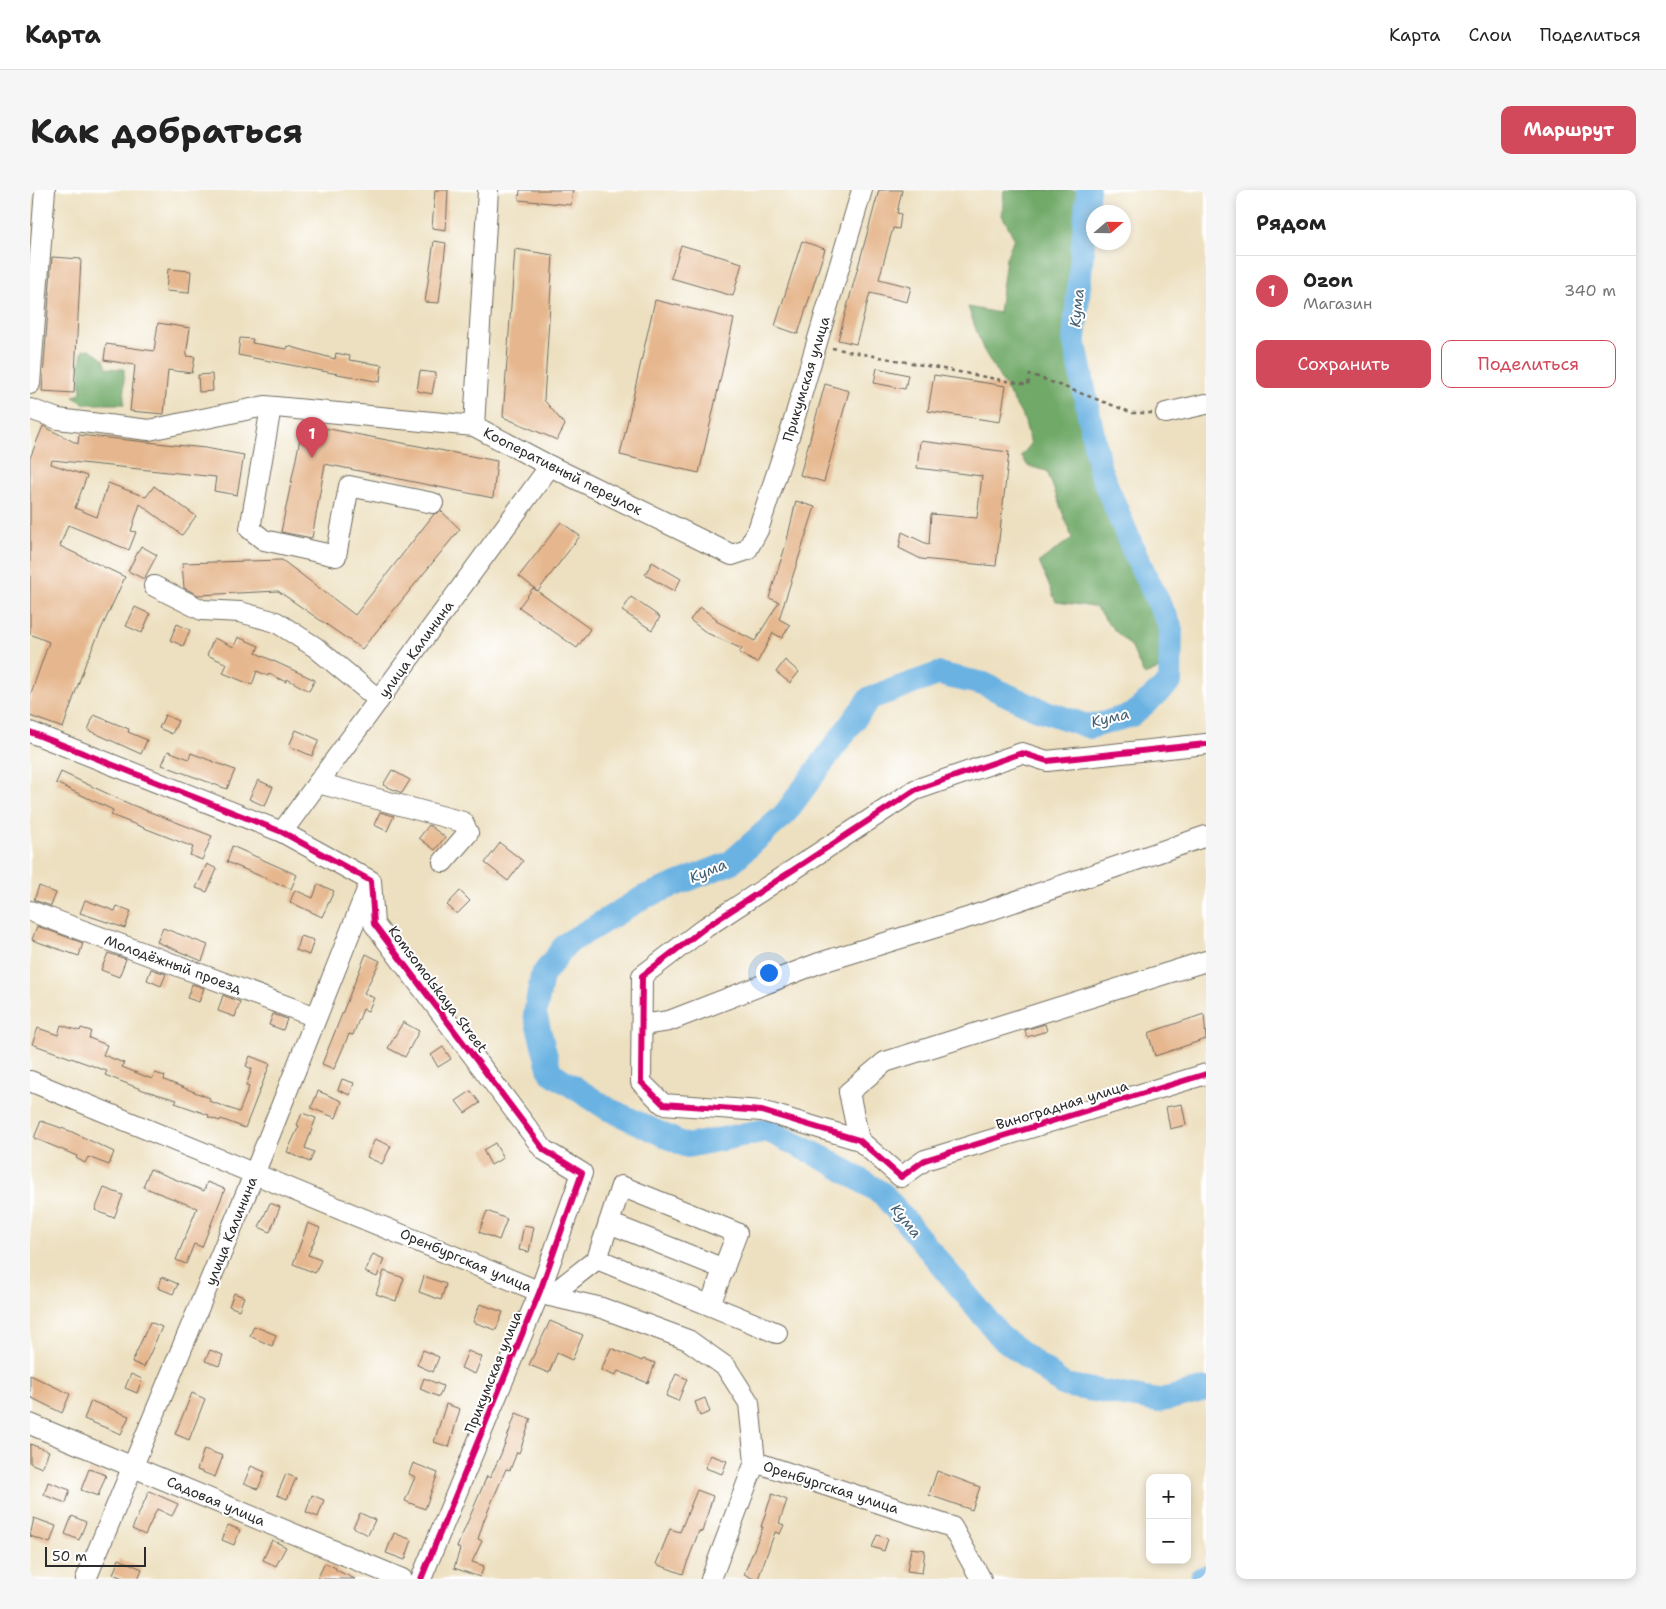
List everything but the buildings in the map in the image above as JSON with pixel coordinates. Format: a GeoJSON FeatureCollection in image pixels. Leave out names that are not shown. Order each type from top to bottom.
{"type":"FeatureCollection","features":[{"type":"Feature","properties":{"kind":"street"},"geometry":{"type":"LineString","coordinates":[[30,384],[45,190]]}},
{"type":"Feature","properties":{"kind":"street"},"geometry":{"type":"LineString","coordinates":[[474,426],[488,190]]}},
{"type":"Feature","properties":{"kind":"street","name":"Прикумская улица"},"geometry":{"type":"LineString","coordinates":[[732,555],[747,550],[758,530],[862,190]]}},
{"type":"Feature","properties":{"kind":"street"},"geometry":{"type":"LineString","coordinates":[[1166,413],[1206,404]]}},
{"type":"Feature","properties":{"kind":"street","name":"Кооперативный переулок"},"geometry":{"type":"LineString","coordinates":[[30,409],[58,419],[149,430],[265,406],[474,426],[550,466],[732,555]]}},
{"type":"Feature","properties":{"kind":"street"},"geometry":{"type":"LineString","coordinates":[[271,407],[250,529],[264,540],[336,556],[349,486],[433,502]]}},
{"type":"Feature","properties":{"kind":"street","name":"улица Калинина"},"geometry":{"type":"LineString","coordinates":[[282,832],[550,466]]}},
{"type":"Feature","properties":{"kind":"street"},"geometry":{"type":"LineString","coordinates":[[154,586],[202,610],[240,612],[276,622],[315,647],[379,700]]}},
{"type":"Feature","properties":{"kind":"street"},"geometry":{"type":"LineString","coordinates":[[30,732],[282,832],[371,880]]}},
{"type":"Feature","properties":{"kind":"street"},"geometry":{"type":"LineString","coordinates":[[1206,744],[1047,761],[1022,753],[915,790],[706,927],[642,976],[641,1082],[663,1104],[762,1111],[859,1140],[849,1092],[885,1062],[1206,960]]}},
{"type":"Feature","properties":{"kind":"street"},"geometry":{"type":"LineString","coordinates":[[318,783],[464,822],[468,833],[443,862]]}},
{"type":"Feature","properties":{"kind":"street"},"geometry":{"type":"LineString","coordinates":[[642,1025],[669,1021],[819,963],[970,917],[1206,836]]}},
{"type":"Feature","properties":{"kind":"street","name":"улица Калинина"},"geometry":{"type":"LineString","coordinates":[[86,1579],[255,1172],[371,880]]}},
{"type":"Feature","properties":{"kind":"street","name":"Komsomolskaya Street"},"geometry":{"type":"LineString","coordinates":[[371,880],[374,924],[544,1150],[582,1173]]}},
{"type":"Feature","properties":{"kind":"street","name":"Молодёжный проезд"},"geometry":{"type":"LineString","coordinates":[[30,911],[316,1017]]}},
{"type":"Feature","properties":{"kind":"street","name":"Виноградная улица"},"geometry":{"type":"LineString","coordinates":[[859,1140],[901,1177],[925,1160],[1206,1074]]}},
{"type":"Feature","properties":{"kind":"street","name":"Оренбургская улица"},"geometry":{"type":"LineString","coordinates":[[30,1081],[255,1172],[545,1294],[602,1308],[688,1340],[726,1367],[749,1403],[756,1462],[952,1527],[981,1579]]}},
{"type":"Feature","properties":{"kind":"street","name":"Прикумская улица"},"geometry":{"type":"LineString","coordinates":[[421,1579],[545,1294],[582,1173]]}},
{"type":"Feature","properties":{"kind":"street"},"geometry":{"type":"LineString","coordinates":[[545,1294],[597,1259],[621,1186],[737,1233],[710,1305]]}},
{"type":"Feature","properties":{"kind":"street"},"geometry":{"type":"LineString","coordinates":[[609,1223],[724,1269]]}},
{"type":"Feature","properties":{"kind":"street"},"geometry":{"type":"LineString","coordinates":[[597,1259],[777,1333]]}},
{"type":"Feature","properties":{"kind":"street","name":"Садовая улица"},"geometry":{"type":"LineString","coordinates":[[30,1424],[402,1579]]}},
{"type":"Feature","properties":{"kind":"street"},"geometry":{"type":"LineString","coordinates":[[711,1579],[756,1462]]}},
{"type":"Feature","properties":{"kind":"path"},"geometry":{"type":"LineString","coordinates":[[816,345],[1028,385],[1030,374],[1134,413]]}},
{"type":"Feature","properties":{"kind":"green space"},"geometry":{"type":"Polygon","coordinates":[[[1004,190],[1077,190],[1068,342],[1093,472],[1127,555],[1164,629],[1162,668],[1144,675],[1131,646],[1113,629],[1095,607],[1056,602],[1039,562],[1072,538],[1047,471],[1028,466],[1021,456],[1031,444],[1024,419],[983,349],[968,307],[999,313],[1006,258],[1014,238],[1002,215],[1004,190]]]}},
{"type":"Feature","properties":{"kind":"green space"},"geometry":{"type":"Polygon","coordinates":[[[90,349],[104,360],[107,368],[124,369],[124,404],[85,404],[73,397],[81,393],[80,362],[83,350],[90,349]]]}},
{"type":"Feature","properties":{"kind":"waterway","name":"Кума"},"geometry":{"type":"LineString","coordinates":[[1088,190],[1074,339],[1100,470],[1136,556],[1171,628],[1170,682],[1132,715],[1090,727],[1035,708],[984,684],[938,674],[870,698],[784,815],[730,863],[644,897],[566,944],[542,976],[535,1014],[550,1072],[608,1109],[687,1146],[767,1130],[831,1162],[883,1194],[1002,1338],[1064,1385],[1158,1401],[1206,1389]]}},
{"type":"Feature","properties":{"kind":"waterway","name":"Кума"},"geometry":{"type":"LineString","coordinates":[[1201,1579],[1206,1577]]}},
{"type":"Feature","properties":{"kind":"cycle path"},"geometry":{"type":"LineString","coordinates":[[30,732],[282,832],[371,881],[374,924],[544,1150],[582,1173],[540,1291],[421,1579]]}},
{"type":"Feature","properties":{"kind":"cycle path"},"geometry":{"type":"LineString","coordinates":[[1206,744],[1047,761],[1022,753],[915,790],[706,927],[642,976],[641,1082],[663,1104],[762,1111],[859,1140],[901,1177],[925,1160],[1206,1074]]}},
{"type":"Feature","properties":{"kind":"place","name":"Ozon"},"geometry":{"type":"Point","coordinates":[312,458]}}]}
